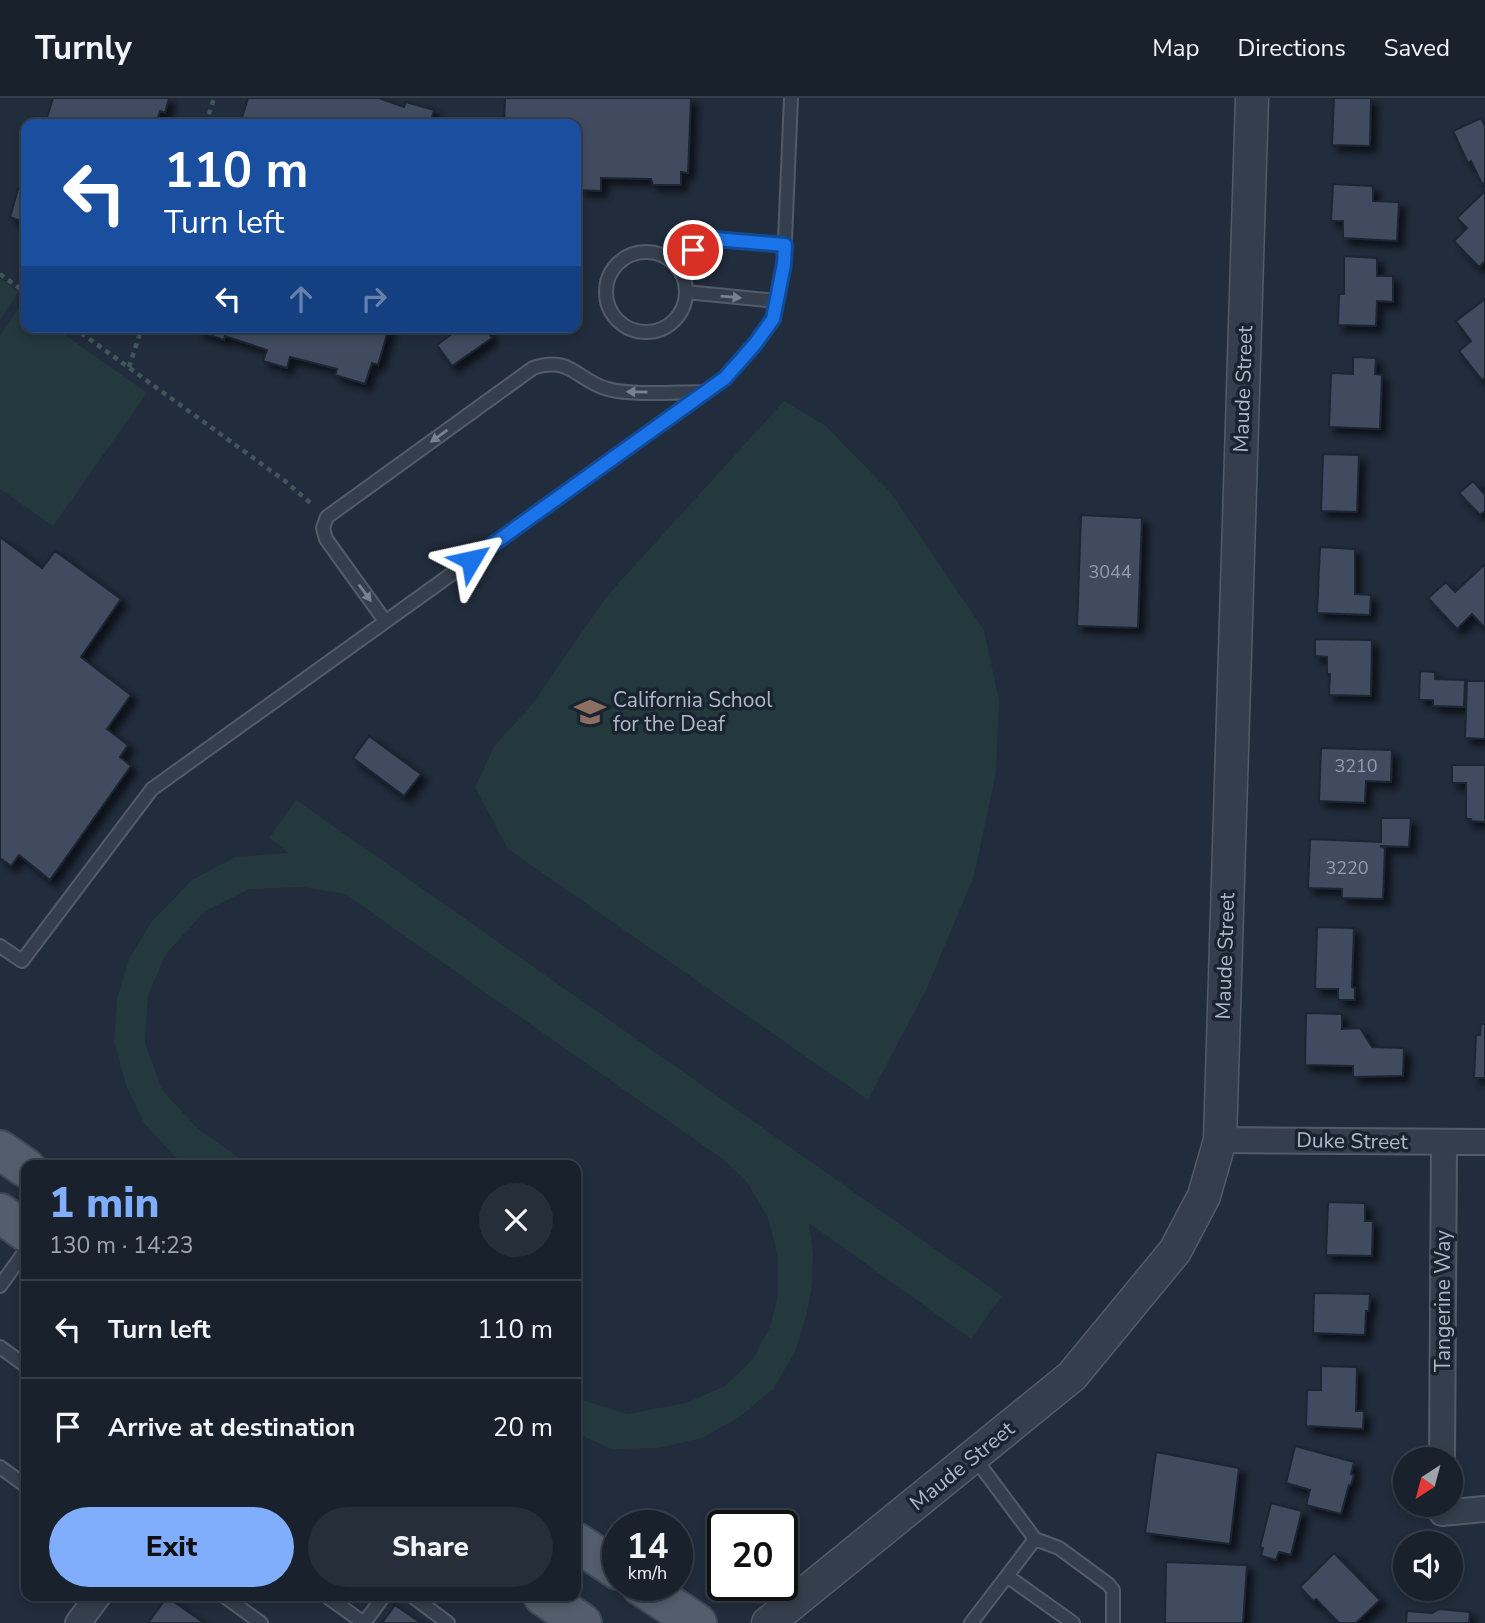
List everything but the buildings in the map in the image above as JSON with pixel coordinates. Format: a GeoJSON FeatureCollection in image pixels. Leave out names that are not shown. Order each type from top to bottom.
{"type":"FeatureCollection","features":[{"type":"Feature","properties":{"kind":"main road"},"geometry":{"type":"LineString","coordinates":[[0,1150],[21,1165]]}},
{"type":"Feature","properties":{"kind":"main road"},"geometry":{"type":"LineString","coordinates":[[0,1213],[21,1228]]}},
{"type":"Feature","properties":{"kind":"main road"},"geometry":{"type":"LineString","coordinates":[[581,1545],[602,1559]]}},
{"type":"Feature","properties":{"kind":"main road"},"geometry":{"type":"LineString","coordinates":[[550,1601],[582,1623]]}},
{"type":"Feature","properties":{"kind":"main road"},"geometry":{"type":"LineString","coordinates":[[664,1601],[697,1623]]}},
{"type":"Feature","properties":{"kind":"street","name":"Maude Street"},"geometry":{"type":"LineString","coordinates":[[768,1623],[1072,1376],[1175,1251],[1205,1196],[1220,1140],[1251,98]]}},
{"type":"Feature","properties":{"kind":"street","name":"Duke Street"},"geometry":{"type":"LineString","coordinates":[[1220,1140],[1485,1142]]}},
{"type":"Feature","properties":{"kind":"street","name":"Tangerine Way"},"geometry":{"type":"LineString","coordinates":[[1443,1447],[1444,1143]]}},
{"type":"Feature","properties":{"kind":"street"},"geometry":{"type":"LineString","coordinates":[[1463,1509],[1485,1509]]}},
{"type":"Feature","properties":{"kind":"street"},"geometry":{"type":"LineString","coordinates":[[78,1623],[94,1601]]}},
{"type":"Feature","properties":{"kind":"lane"},"geometry":{"type":"LineString","coordinates":[[0,946],[22,961],[152,789],[725,378],[773,319],[784,264],[791,98]]}},
{"type":"Feature","properties":{"kind":"lane"},"geometry":{"type":"LineString","coordinates":[[671,261],[715,239],[785,245]]}},
{"type":"Feature","properties":{"kind":"lane"},"geometry":{"type":"LineString","coordinates":[[646,252],[659,254],[671,261],[679,270],[686,292],[684,306],[667,326],[641,332],[628,328],[617,320],[609,309],[605,296],[606,282],[621,260],[632,254],[646,252]]}},
{"type":"Feature","properties":{"kind":"lane"},"geometry":{"type":"LineString","coordinates":[[686,292],[776,301]]}},
{"type":"Feature","properties":{"kind":"lane"},"geometry":{"type":"LineString","coordinates":[[385,621],[326,539],[323,528],[327,517],[533,368],[545,364],[569,367],[606,389],[629,392],[706,391]]}},
{"type":"Feature","properties":{"kind":"lane"},"geometry":{"type":"LineString","coordinates":[[0,1286],[21,1257]]}},
{"type":"Feature","properties":{"kind":"lane"},"geometry":{"type":"LineString","coordinates":[[0,1347],[21,1362]]}},
{"type":"Feature","properties":{"kind":"lane"},"geometry":{"type":"LineString","coordinates":[[974,1457],[1035,1539],[1059,1548],[1108,1584],[1114,1597],[1113,1623]]}},
{"type":"Feature","properties":{"kind":"lane"},"geometry":{"type":"LineString","coordinates":[[0,1467],[21,1482]]}},
{"type":"Feature","properties":{"kind":"lane"},"geometry":{"type":"LineString","coordinates":[[971,1623],[1035,1539]]}},
{"type":"Feature","properties":{"kind":"lane"},"geometry":{"type":"LineString","coordinates":[[1007,1576],[1073,1623]]}},
{"type":"Feature","properties":{"kind":"lane"},"geometry":{"type":"LineString","coordinates":[[231,1601],[261,1623]]}},
{"type":"Feature","properties":{"kind":"lane"},"geometry":{"type":"LineString","coordinates":[[333,1601],[364,1623],[380,1601]]}},
{"type":"Feature","properties":{"kind":"lane"},"geometry":{"type":"LineString","coordinates":[[419,1601],[448,1623]]}},
{"type":"Feature","properties":{"kind":"path"},"geometry":{"type":"LineString","coordinates":[[208,119],[214,98]]}},
{"type":"Feature","properties":{"kind":"path"},"geometry":{"type":"LineString","coordinates":[[0,274],[21,289]]}},
{"type":"Feature","properties":{"kind":"path"},"geometry":{"type":"LineString","coordinates":[[82,333],[285,481],[327,517]]}},
{"type":"Feature","properties":{"kind":"path"},"geometry":{"type":"LineString","coordinates":[[129,367],[140,333]]}},
{"type":"Feature","properties":{"kind":"green space"},"geometry":{"type":"Polygon","coordinates":[[[0,278],[19,292],[0,320],[0,278]]]}},
{"type":"Feature","properties":{"kind":"green space"},"geometry":{"type":"Polygon","coordinates":[[[21,305],[21,333],[62,333],[147,393],[53,526],[0,489],[0,335],[21,305]]]}},
{"type":"Feature","properties":{"kind":"green space"},"geometry":{"type":"Polygon","coordinates":[[[784,401],[826,426],[890,492],[984,630],[999,700],[996,773],[974,876],[927,988],[868,1100],[508,849],[475,787],[495,745],[530,707],[607,596],[784,401]]]}},
{"type":"Feature","properties":{"kind":"green space"},"geometry":{"type":"Polygon","coordinates":[[[296,800],[1002,1296],[971,1339],[809,1223],[813,1253],[812,1285],[807,1313],[795,1352],[773,1389],[741,1416],[702,1438],[658,1448],[612,1449],[581,1435],[581,1400],[627,1414],[686,1403],[725,1386],[753,1359],[770,1327],[778,1295],[778,1257],[768,1218],[747,1182],[724,1160],[345,894],[302,887],[249,889],[205,911],[166,954],[148,995],[145,1043],[162,1090],[197,1128],[242,1160],[180,1160],[144,1123],[126,1085],[114,1041],[117,999],[129,959],[152,921],[192,880],[235,857],[289,853],[269,838],[296,800]]]}},
{"type":"Feature","properties":{"kind":"place","name":"California School for the Deaf"},"geometry":{"type":"Point","coordinates":[590,712]}},
{"type":"Feature","properties":{"kind":"route"},"geometry":{"type":"LineString","coordinates":[[471,560],[725,378],[773,319],[785,245],[715,239],[693,250]]}}]}
